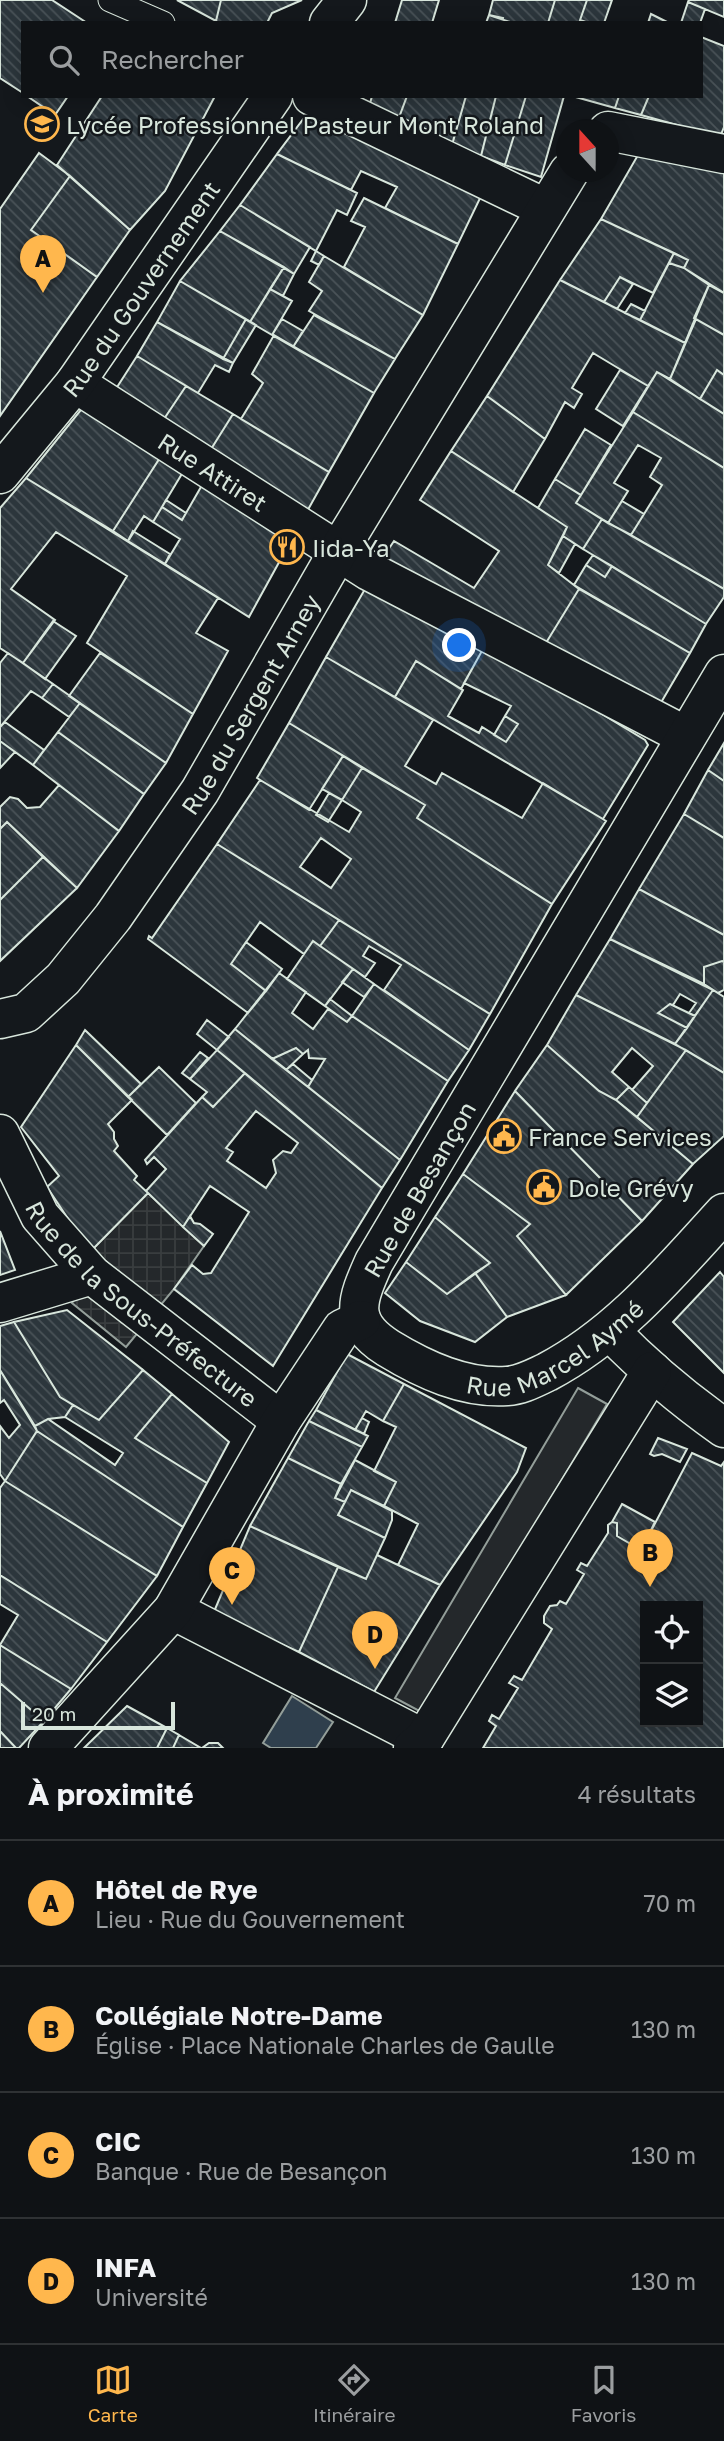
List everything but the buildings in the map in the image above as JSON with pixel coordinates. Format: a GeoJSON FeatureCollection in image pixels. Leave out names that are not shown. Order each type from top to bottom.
{"type":"FeatureCollection","features":[{"type":"Feature","properties":{"kind":"street"},"geometry":{"type":"LineString","coordinates":[[331,21],[347,0]]}},
{"type":"Feature","properties":{"kind":"street","name":"Rue du Gouvernement"},"geometry":{"type":"LineString","coordinates":[[0,474],[75,383],[272,98]]}},
{"type":"Feature","properties":{"kind":"street"},"geometry":{"type":"LineString","coordinates":[[316,98],[545,208]]}},
{"type":"Feature","properties":{"kind":"street"},"geometry":{"type":"LineString","coordinates":[[619,133],[724,154]]}},
{"type":"Feature","properties":{"kind":"street","name":"Rue du Sergent Arney"},"geometry":{"type":"LineString","coordinates":[[0,1019],[26,1013],[63,979],[113,917],[200,791],[339,550],[562,182]]}},
{"type":"Feature","properties":{"kind":"street","name":"Rue Attiret"},"geometry":{"type":"LineString","coordinates":[[75,383],[369,571],[686,736]]}},
{"type":"Feature","properties":{"kind":"street","name":"Rue de Besançon"},"geometry":{"type":"LineString","coordinates":[[360,1320],[357,1308],[360,1292],[374,1262],[686,736],[722,681]]}},
{"type":"Feature","properties":{"kind":"street","name":"Rue de la Sous-Préfecture"},"geometry":{"type":"LineString","coordinates":[[0,1134],[40,1216],[92,1275],[281,1421]]}},
{"type":"Feature","properties":{"kind":"street","name":"Rue Marcel Aymé"},"geometry":{"type":"LineString","coordinates":[[360,1320],[384,1345],[452,1380],[509,1386],[527,1382],[554,1368],[610,1331],[660,1283],[724,1213]]}},
{"type":"Feature","properties":{"kind":"street"},"geometry":{"type":"LineString","coordinates":[[0,1303],[92,1275]]}},
{"type":"Feature","properties":{"kind":"street"},"geometry":{"type":"LineString","coordinates":[[48,1748],[173,1610],[281,1421],[342,1329],[360,1320]]}},
{"type":"Feature","properties":{"kind":"street"},"geometry":{"type":"LineString","coordinates":[[610,1331],[652,1371],[724,1428]]}},
{"type":"Feature","properties":{"kind":"street"},"geometry":{"type":"LineString","coordinates":[[173,1610],[419,1744],[652,1371]]}},
{"type":"Feature","properties":{"kind":"lane"},"geometry":{"type":"LineString","coordinates":[[110,0],[158,21]]}},
{"type":"Feature","properties":{"kind":"shaded area"},"geometry":{"type":"Polygon","coordinates":[[[148,1193],[204,1246],[174,1289],[126,1347],[72,1303],[92,1275],[90,1252],[148,1193]]]}},
{"type":"Feature","properties":{"kind":"shaded area"},"geometry":{"type":"Polygon","coordinates":[[[578,1388],[607,1404],[423,1713],[395,1698],[578,1388]]]}},
{"type":"Feature","properties":{"kind":"water"},"geometry":{"type":"Polygon","coordinates":[[[292,1696],[333,1722],[316,1748],[271,1748],[263,1743],[292,1696]]]}},
{"type":"Feature","properties":{"kind":"place","name":"Lycée Professionnel Pasteur Mont Roland"},"geometry":{"type":"Point","coordinates":[42,124]}},
{"type":"Feature","properties":{"kind":"place","name":"Hôtel de Rye"},"geometry":{"type":"Point","coordinates":[43,293]}},
{"type":"Feature","properties":{"kind":"place","name":"Iida-Ya"},"geometry":{"type":"Point","coordinates":[287,547]}},
{"type":"Feature","properties":{"kind":"place","name":"France Services"},"geometry":{"type":"Point","coordinates":[504,1136]}},
{"type":"Feature","properties":{"kind":"place","name":"Dole Grévy"},"geometry":{"type":"Point","coordinates":[544,1187]}},
{"type":"Feature","properties":{"kind":"place","name":"Collégiale Notre-Dame"},"geometry":{"type":"Point","coordinates":[650,1587]}},
{"type":"Feature","properties":{"kind":"place","name":"CIC"},"geometry":{"type":"Point","coordinates":[232,1605]}},
{"type":"Feature","properties":{"kind":"place","name":"INFA"},"geometry":{"type":"Point","coordinates":[375,1669]}}]}
